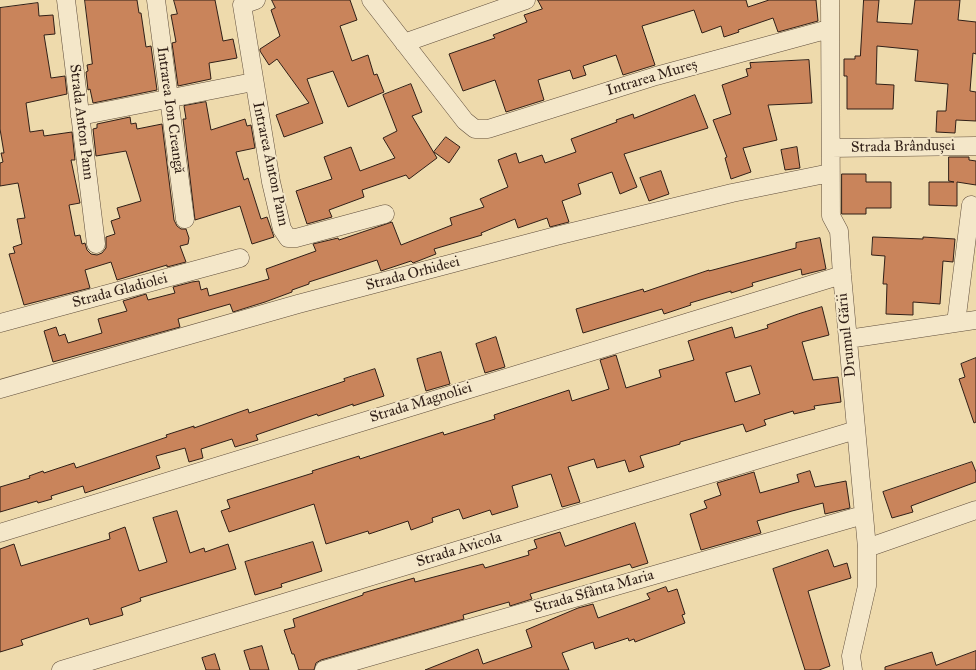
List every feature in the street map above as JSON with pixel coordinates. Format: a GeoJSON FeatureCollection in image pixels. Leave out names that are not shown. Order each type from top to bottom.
{"type":"FeatureCollection","features":[{"type":"Feature","properties":{"kind":"street","name":"Strada Anton Pann"},"geometry":{"type":"LineString","coordinates":[[66,0],[96,244]]}},
{"type":"Feature","properties":{"kind":"street","name":"Intrarea Ion Creangă"},"geometry":{"type":"LineString","coordinates":[[156,0],[185,219]]}},
{"type":"Feature","properties":{"kind":"street"},"geometry":{"type":"LineString","coordinates":[[371,0],[404,43],[526,0]]}},
{"type":"Feature","properties":{"kind":"street","name":"Drumul Gării"},"geometry":{"type":"LineString","coordinates":[[830,0],[830,173],[832,216],[839,231],[868,548],[867,586],[852,656],[853,670]]}},
{"type":"Feature","properties":{"kind":"street","name":"Intrarea Anton Pann"},"geometry":{"type":"LineString","coordinates":[[242,2],[253,82],[271,182],[282,229],[288,238],[296,238],[386,214]]}},
{"type":"Feature","properties":{"kind":"street","name":"Intrarea Mureș"},"geometry":{"type":"LineString","coordinates":[[404,43],[465,121],[475,129],[488,128],[656,76],[829,29]]}},
{"type":"Feature","properties":{"kind":"street"},"geometry":{"type":"LineString","coordinates":[[80,116],[253,82]]}},
{"type":"Feature","properties":{"kind":"street","name":"Strada Brândușei"},"geometry":{"type":"LineString","coordinates":[[831,148],[976,146]]}},
{"type":"Feature","properties":{"kind":"street","name":"Strada Orhideei"},"geometry":{"type":"LineString","coordinates":[[0,389],[298,304],[556,236],[732,193],[830,173]]}},
{"type":"Feature","properties":{"kind":"street"},"geometry":{"type":"LineString","coordinates":[[956,323],[972,205]]}},
{"type":"Feature","properties":{"kind":"street","name":"Strada Gladiolei"},"geometry":{"type":"LineString","coordinates":[[0,323],[240,258]]}},
{"type":"Feature","properties":{"kind":"street","name":"Strada Magnoliei"},"geometry":{"type":"LineString","coordinates":[[0,533],[842,275]]}},
{"type":"Feature","properties":{"kind":"street"},"geometry":{"type":"LineString","coordinates":[[848,338],[976,320]]}},
{"type":"Feature","properties":{"kind":"street","name":"Strada Avicola"},"geometry":{"type":"LineString","coordinates":[[61,670],[856,430]]}},
{"type":"Feature","properties":{"kind":"street"},"geometry":{"type":"LineString","coordinates":[[868,548],[976,510]]}},
{"type":"Feature","properties":{"kind":"street","name":"Strada Sfânta Maria"},"geometry":{"type":"LineString","coordinates":[[324,670],[864,515]]}},
{"type":"Feature","properties":{"kind":"building"},"geometry":{"type":"Polygon","coordinates":[[[85,0],[137,0],[146,47],[151,46],[157,90],[93,103],[90,89],[88,90],[86,72],[88,71],[87,65],[92,64],[85,0]]]}},
{"type":"Feature","properties":{"kind":"building"},"geometry":{"type":"Polygon","coordinates":[[[174,0],[215,0],[223,41],[233,39],[237,58],[209,63],[211,79],[178,86],[172,43],[176,42],[171,15],[177,14],[174,0]]]}},
{"type":"Feature","properties":{"kind":"building"},"geometry":{"type":"Polygon","coordinates":[[[272,0],[350,0],[357,20],[340,26],[352,61],[368,55],[374,75],[377,74],[384,92],[348,107],[333,71],[307,79],[323,123],[284,137],[276,115],[309,103],[277,59],[269,65],[260,51],[260,49],[280,36],[271,10],[275,8],[272,0]]]}},
{"type":"Feature","properties":{"kind":"building"},"geometry":{"type":"Polygon","coordinates":[[[538,0],[746,0],[748,7],[769,0],[816,0],[818,21],[778,32],[773,18],[724,37],[721,26],[702,33],[694,10],[642,26],[655,65],[623,75],[616,55],[583,66],[586,75],[573,79],[570,70],[538,80],[544,100],[506,112],[495,80],[463,91],[449,54],[495,38],[493,35],[527,22],[524,15],[542,9],[538,0]]]}},
{"type":"Feature","properties":{"kind":"building"},"geometry":{"type":"Polygon","coordinates":[[[864,0],[879,0],[877,22],[912,24],[915,0],[960,0],[958,20],[976,22],[976,54],[973,53],[970,91],[976,92],[976,121],[956,120],[955,133],[936,132],[937,111],[946,111],[948,84],[915,81],[918,50],[877,46],[876,84],[894,85],[893,109],[847,109],[847,76],[844,76],[844,59],[855,59],[855,56],[860,56],[864,0]]]}},
{"type":"Feature","properties":{"kind":"building"},"geometry":{"type":"Polygon","coordinates":[[[38,3],[39,16],[53,15],[55,34],[44,35],[51,78],[65,76],[67,94],[26,103],[30,132],[43,130],[44,136],[72,132],[75,160],[71,160],[80,203],[69,205],[75,236],[80,235],[82,244],[85,243],[87,250],[91,254],[97,255],[102,253],[106,248],[106,237],[115,234],[111,221],[120,218],[117,208],[141,201],[126,151],[96,156],[93,129],[97,128],[97,124],[130,117],[131,124],[136,123],[137,129],[162,124],[174,220],[181,229],[186,229],[189,238],[188,244],[180,246],[186,262],[167,267],[167,265],[117,280],[111,262],[85,270],[90,288],[24,305],[9,254],[15,253],[13,247],[22,244],[17,219],[25,218],[18,183],[0,186],[0,163],[3,162],[1,153],[4,153],[0,129],[0,8],[38,3]]]}},
{"type":"Feature","properties":{"kind":"building"},"geometry":{"type":"Polygon","coordinates":[[[809,60],[812,103],[768,105],[777,140],[743,148],[751,172],[731,179],[725,158],[727,157],[713,120],[731,114],[722,85],[748,76],[746,69],[751,68],[750,63],[809,60]]]}},
{"type":"Feature","properties":{"kind":"building"},"geometry":{"type":"Polygon","coordinates":[[[411,84],[422,112],[412,116],[437,158],[409,179],[406,175],[362,190],[364,197],[329,210],[332,217],[307,224],[296,191],[332,179],[324,157],[351,147],[360,171],[395,158],[383,138],[397,131],[383,95],[411,84]]]}},
{"type":"Feature","properties":{"kind":"building"},"geometry":{"type":"Polygon","coordinates":[[[695,95],[708,128],[624,154],[637,187],[620,194],[612,172],[578,184],[581,194],[562,201],[569,222],[550,227],[547,218],[518,228],[515,219],[481,233],[482,235],[434,249],[436,254],[413,263],[411,261],[381,271],[377,260],[309,282],[309,284],[292,290],[292,292],[265,302],[233,312],[230,304],[178,319],[180,327],[53,362],[44,331],[56,327],[59,336],[65,334],[68,343],[102,333],[98,319],[127,311],[123,301],[146,294],[148,300],[175,293],[173,287],[192,282],[199,281],[201,290],[207,288],[209,296],[269,279],[266,269],[316,251],[313,244],[338,238],[339,240],[392,222],[401,245],[452,225],[450,218],[484,207],[480,199],[508,187],[498,160],[516,153],[519,163],[542,155],[545,163],[576,152],[571,139],[617,122],[616,120],[633,114],[634,118],[695,95]]]}},
{"type":"Feature","properties":{"kind":"building"},"geometry":{"type":"Polygon","coordinates":[[[206,102],[211,130],[245,119],[247,126],[251,125],[255,148],[236,152],[244,180],[248,178],[261,219],[267,217],[274,237],[252,244],[240,206],[195,220],[183,119],[186,119],[184,106],[206,102]]]}},
{"type":"Feature","properties":{"kind":"building"},"geometry":{"type":"Polygon","coordinates":[[[446,137],[460,147],[449,163],[434,152],[446,137]]]}},
{"type":"Feature","properties":{"kind":"building"},"geometry":{"type":"Polygon","coordinates":[[[797,147],[800,168],[785,170],[781,150],[797,147]]]}},
{"type":"Feature","properties":{"kind":"building"},"geometry":{"type":"Polygon","coordinates":[[[949,157],[969,157],[969,160],[976,161],[976,185],[957,182],[957,206],[929,205],[929,182],[954,182],[949,181],[949,157]]]}},
{"type":"Feature","properties":{"kind":"building"},"geometry":{"type":"Polygon","coordinates":[[[661,171],[669,194],[649,201],[640,178],[661,171]]]}},
{"type":"Feature","properties":{"kind":"building"},"geometry":{"type":"Polygon","coordinates":[[[842,174],[866,174],[866,182],[891,182],[891,208],[866,208],[866,214],[842,214],[842,174]]]}},
{"type":"Feature","properties":{"kind":"building"},"geometry":{"type":"Polygon","coordinates":[[[873,237],[955,239],[953,262],[943,261],[940,304],[913,302],[913,315],[886,314],[887,284],[883,284],[885,256],[872,255],[873,237]]]}},
{"type":"Feature","properties":{"kind":"building"},"geometry":{"type":"Polygon","coordinates":[[[820,238],[826,269],[802,275],[801,269],[752,283],[753,286],[731,293],[731,291],[690,303],[691,305],[664,314],[662,309],[583,333],[576,309],[643,289],[644,292],[709,270],[796,248],[796,243],[820,238]]]}},
{"type":"Feature","properties":{"kind":"building"},"geometry":{"type":"Polygon","coordinates":[[[822,307],[829,335],[802,342],[813,380],[838,377],[841,402],[814,406],[815,409],[794,414],[793,411],[764,420],[766,425],[746,432],[743,424],[680,442],[680,444],[640,456],[644,467],[629,472],[625,460],[597,468],[594,459],[568,467],[580,502],[562,507],[551,474],[512,486],[518,507],[492,515],[490,510],[463,519],[459,509],[432,518],[433,522],[411,530],[408,521],[369,534],[368,531],[326,544],[314,504],[229,532],[221,511],[230,508],[227,500],[313,473],[312,471],[359,456],[360,459],[443,432],[444,435],[495,419],[494,415],[569,390],[572,401],[609,389],[600,360],[616,355],[626,388],[661,377],[659,370],[694,360],[688,341],[732,327],[735,338],[768,328],[767,325],[822,307]],[[751,366],[726,373],[735,402],[760,394],[751,366]]]}},
{"type":"Feature","properties":{"kind":"building"},"geometry":{"type":"Polygon","coordinates":[[[496,337],[505,367],[485,373],[476,344],[496,337]]]}},
{"type":"Feature","properties":{"kind":"building"},"geometry":{"type":"Polygon","coordinates":[[[441,352],[450,384],[426,391],[417,359],[441,352]]]}},
{"type":"Feature","properties":{"kind":"building"},"geometry":{"type":"Polygon","coordinates":[[[976,358],[976,422],[974,423],[959,379],[965,377],[961,364],[976,358]]]}},
{"type":"Feature","properties":{"kind":"building"},"geometry":{"type":"Polygon","coordinates":[[[375,369],[384,396],[318,416],[317,414],[256,435],[258,440],[235,447],[232,439],[201,449],[203,458],[189,462],[185,448],[156,456],[160,468],[85,493],[83,486],[51,496],[52,499],[38,503],[37,501],[0,512],[0,487],[30,478],[29,476],[43,471],[44,473],[74,463],[76,468],[167,437],[166,435],[194,426],[194,428],[248,409],[249,413],[375,369]]]}},
{"type":"Feature","properties":{"kind":"building"},"geometry":{"type":"Polygon","coordinates":[[[972,462],[976,472],[976,482],[911,506],[913,512],[892,518],[883,492],[972,462]]]}},
{"type":"Feature","properties":{"kind":"building"},"geometry":{"type":"Polygon","coordinates":[[[810,471],[815,487],[846,481],[850,508],[825,514],[823,503],[792,511],[757,521],[761,533],[701,550],[690,514],[707,508],[704,501],[721,495],[717,483],[754,472],[760,493],[799,482],[797,475],[810,471]]]}},
{"type":"Feature","properties":{"kind":"building"},"geometry":{"type":"Polygon","coordinates":[[[177,511],[190,553],[204,548],[205,552],[228,544],[236,569],[140,598],[141,601],[121,608],[123,615],[90,625],[88,618],[21,640],[23,645],[0,652],[0,549],[14,544],[21,566],[110,539],[109,533],[125,527],[139,571],[167,562],[153,518],[177,511]]]}},
{"type":"Feature","properties":{"kind":"building"},"geometry":{"type":"Polygon","coordinates":[[[635,523],[648,563],[632,568],[630,564],[530,594],[532,599],[510,606],[509,602],[463,615],[464,619],[321,660],[316,663],[314,670],[299,670],[294,654],[292,654],[284,630],[295,627],[293,619],[363,595],[363,593],[414,578],[415,582],[483,564],[485,568],[529,555],[528,551],[537,548],[534,540],[560,532],[565,546],[635,523]]]}},
{"type":"Feature","properties":{"kind":"building"},"geometry":{"type":"Polygon","coordinates":[[[313,542],[322,571],[281,584],[282,587],[255,595],[245,562],[313,542]]]}},
{"type":"Feature","properties":{"kind":"building"},"geometry":{"type":"Polygon","coordinates":[[[828,550],[834,567],[847,563],[851,578],[808,591],[830,666],[819,670],[805,670],[773,569],[828,550]]]}},
{"type":"Feature","properties":{"kind":"building"},"geometry":{"type":"Polygon","coordinates":[[[666,587],[668,592],[677,589],[685,614],[682,615],[685,623],[635,642],[634,639],[629,641],[628,638],[595,649],[593,642],[562,653],[569,670],[425,670],[478,649],[483,664],[532,647],[526,630],[578,608],[593,604],[598,618],[650,599],[647,594],[666,587]]]}},
{"type":"Feature","properties":{"kind":"building"},"geometry":{"type":"Polygon","coordinates":[[[262,646],[269,670],[250,670],[244,651],[262,646]]]}},
{"type":"Feature","properties":{"kind":"building"},"geometry":{"type":"Polygon","coordinates":[[[976,651],[976,670],[885,670],[885,667],[932,652],[936,665],[976,651]]]}},
{"type":"Feature","properties":{"kind":"building"},"geometry":{"type":"Polygon","coordinates":[[[215,654],[220,670],[206,670],[202,658],[215,654]]]}}]}
